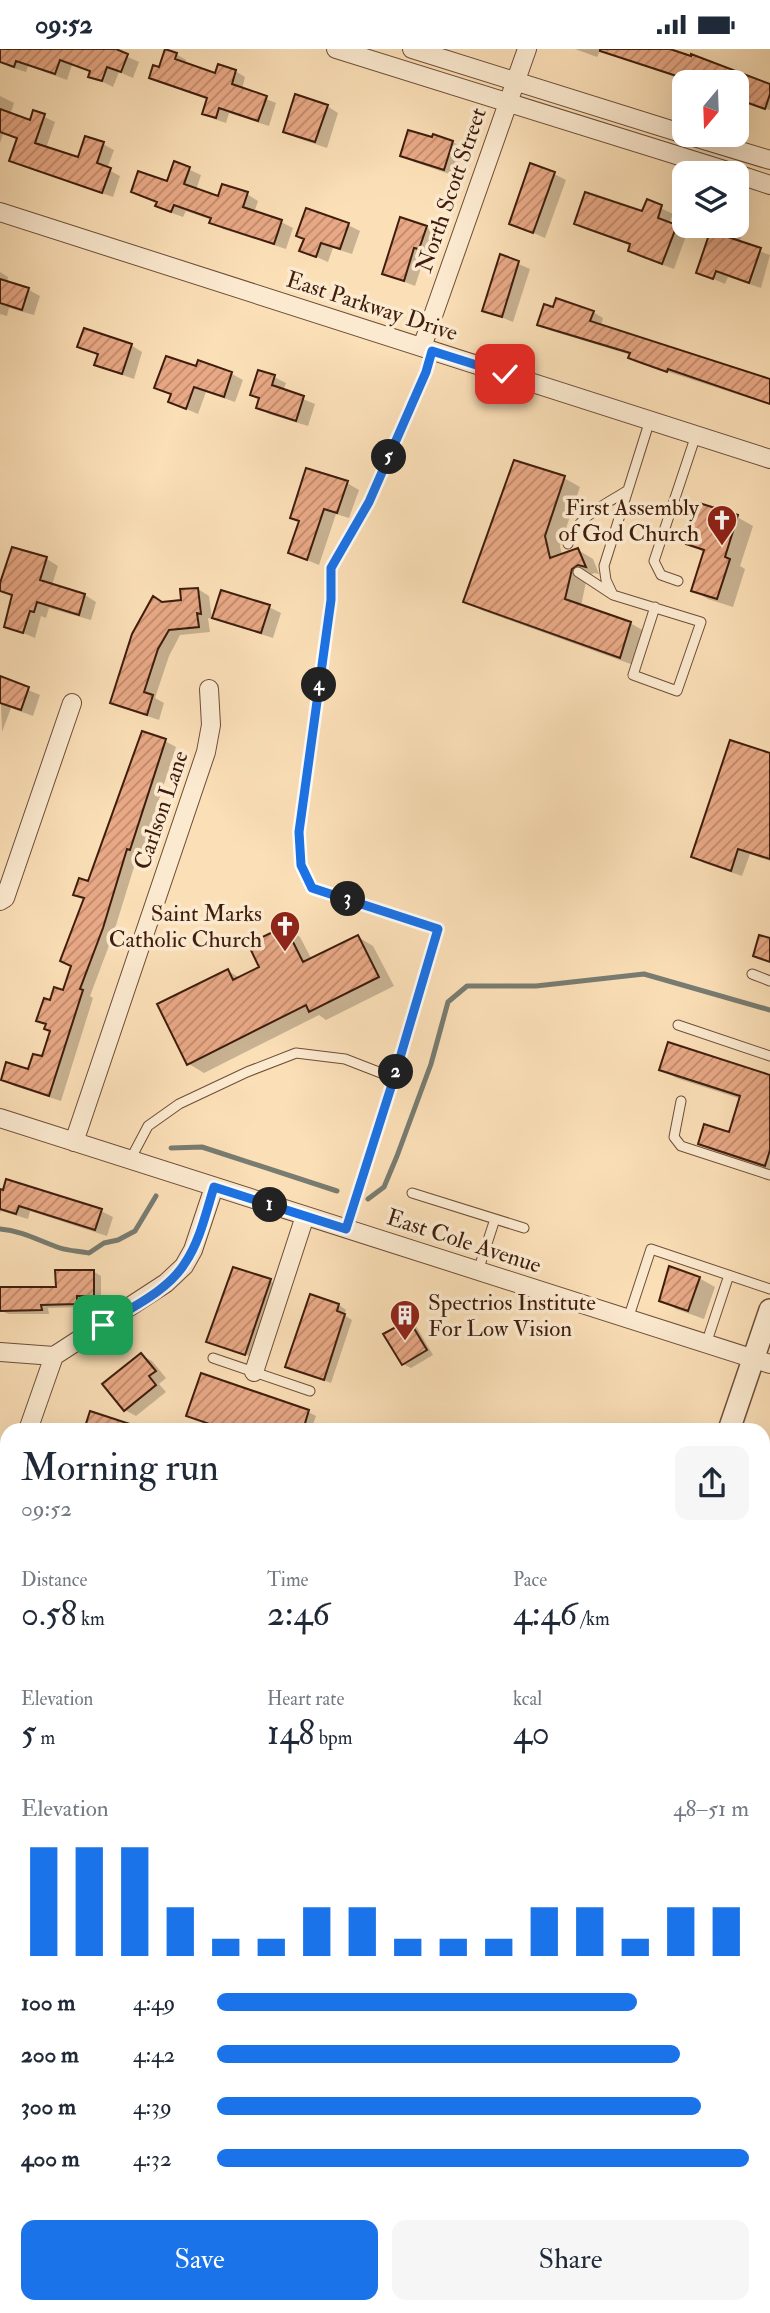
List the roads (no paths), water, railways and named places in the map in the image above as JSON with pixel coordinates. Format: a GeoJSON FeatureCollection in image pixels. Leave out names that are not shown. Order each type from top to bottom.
{"type":"FeatureCollection","features":[{"type":"Feature","properties":{"kind":"street"},"geometry":{"type":"LineString","coordinates":[[336,49],[693,161]]}},
{"type":"Feature","properties":{"kind":"street"},"geometry":{"type":"LineString","coordinates":[[412,49],[672,130]]}},
{"type":"Feature","properties":{"kind":"street","name":"North Scott Street"},"geometry":{"type":"LineString","coordinates":[[427,349],[527,49]]}},
{"type":"Feature","properties":{"kind":"street"},"geometry":{"type":"LineString","coordinates":[[728,147],[770,160]]}},
{"type":"Feature","properties":{"kind":"street"},"geometry":{"type":"LineString","coordinates":[[749,178],[770,184]]}},
{"type":"Feature","properties":{"kind":"street","name":"East Parkway Drive"},"geometry":{"type":"LineString","coordinates":[[0,212],[770,459]]}},
{"type":"Feature","properties":{"kind":"street","name":"Carlson Lane"},"geometry":{"type":"LineString","coordinates":[[74,1142],[206,752],[211,725],[209,689]]}},
{"type":"Feature","properties":{"kind":"street"},"geometry":{"type":"LineString","coordinates":[[0,901],[5,898],[72,703]]}},
{"type":"Feature","properties":{"kind":"street","name":"East Cole Avenue"},"geometry":{"type":"LineString","coordinates":[[0,1118],[762,1362]]}},
{"type":"Feature","properties":{"kind":"street"},"geometry":{"type":"LineString","coordinates":[[0,1352],[54,1356],[176,1275],[193,1250],[214,1187]]}},
{"type":"Feature","properties":{"kind":"street"},"geometry":{"type":"LineString","coordinates":[[254,1372],[305,1216]]}},
{"type":"Feature","properties":{"kind":"street"},"geometry":{"type":"LineString","coordinates":[[732,1423],[762,1362],[770,1310]]}},
{"type":"Feature","properties":{"kind":"street"},"geometry":{"type":"LineString","coordinates":[[30,1423],[54,1356]]}},
{"type":"Feature","properties":{"kind":"lane"},"geometry":{"type":"LineString","coordinates":[[346,1229],[438,929],[312,888],[301,865],[299,832],[331,600],[331,568],[369,502],[426,372],[427,349]]}},
{"type":"Feature","properties":{"kind":"lane"},"geometry":{"type":"LineString","coordinates":[[613,595],[606,580],[604,566],[650,420]]}},
{"type":"Feature","properties":{"kind":"lane"},"geometry":{"type":"LineString","coordinates":[[678,581],[661,575],[654,561],[696,435]]}},
{"type":"Feature","properties":{"kind":"lane"},"geometry":{"type":"LineString","coordinates":[[568,544],[572,530],[589,515],[628,490]]}},
{"type":"Feature","properties":{"kind":"lane"},"geometry":{"type":"LineString","coordinates":[[578,572],[613,595],[654,607],[702,622],[677,691],[633,675],[654,607]]}},
{"type":"Feature","properties":{"kind":"lane"},"geometry":{"type":"LineString","coordinates":[[752,974],[770,981]]}},
{"type":"Feature","properties":{"kind":"lane"},"geometry":{"type":"LineString","coordinates":[[677,1025],[770,1056]]}},
{"type":"Feature","properties":{"kind":"lane"},"geometry":{"type":"LineString","coordinates":[[130,1160],[148,1126],[179,1104],[247,1072],[296,1053],[345,1059],[394,1078]]}},
{"type":"Feature","properties":{"kind":"lane"},"geometry":{"type":"LineString","coordinates":[[681,1101],[674,1136],[681,1146],[770,1175]]}},
{"type":"Feature","properties":{"kind":"lane"},"geometry":{"type":"LineString","coordinates":[[412,1193],[524,1228]]}},
{"type":"Feature","properties":{"kind":"lane"},"geometry":{"type":"LineString","coordinates":[[478,1271],[495,1219]]}},
{"type":"Feature","properties":{"kind":"lane"},"geometry":{"type":"LineString","coordinates":[[628,1319],[652,1249],[770,1289]]}},
{"type":"Feature","properties":{"kind":"lane"},"geometry":{"type":"LineString","coordinates":[[706,1343],[729,1275]]}},
{"type":"Feature","properties":{"kind":"lane"},"geometry":{"type":"LineString","coordinates":[[213,1358],[310,1391]]}},
{"type":"Feature","properties":{"kind":"waterway"},"geometry":{"type":"LineString","coordinates":[[368,1199],[384,1187],[397,1156],[431,1064],[448,1002],[467,986],[536,986],[644,974],[770,1010]]}},
{"type":"Feature","properties":{"kind":"waterway"},"geometry":{"type":"LineString","coordinates":[[171,1148],[202,1147],[337,1191]]}},
{"type":"Feature","properties":{"kind":"waterway"},"geometry":{"type":"LineString","coordinates":[[0,1229],[24,1234],[63,1249],[89,1253],[104,1243],[118,1240],[135,1231],[156,1196]]}},
{"type":"Feature","properties":{"kind":"place","name":"First Assembly of God Church"},"geometry":{"type":"Point","coordinates":[722,547]}},
{"type":"Feature","properties":{"kind":"place","name":"Saint Marks Catholic Church"},"geometry":{"type":"Point","coordinates":[285,953]}},
{"type":"Feature","properties":{"kind":"place","name":"Spectrios Institute For Low Vision"},"geometry":{"type":"Point","coordinates":[405,1342]}}]}
